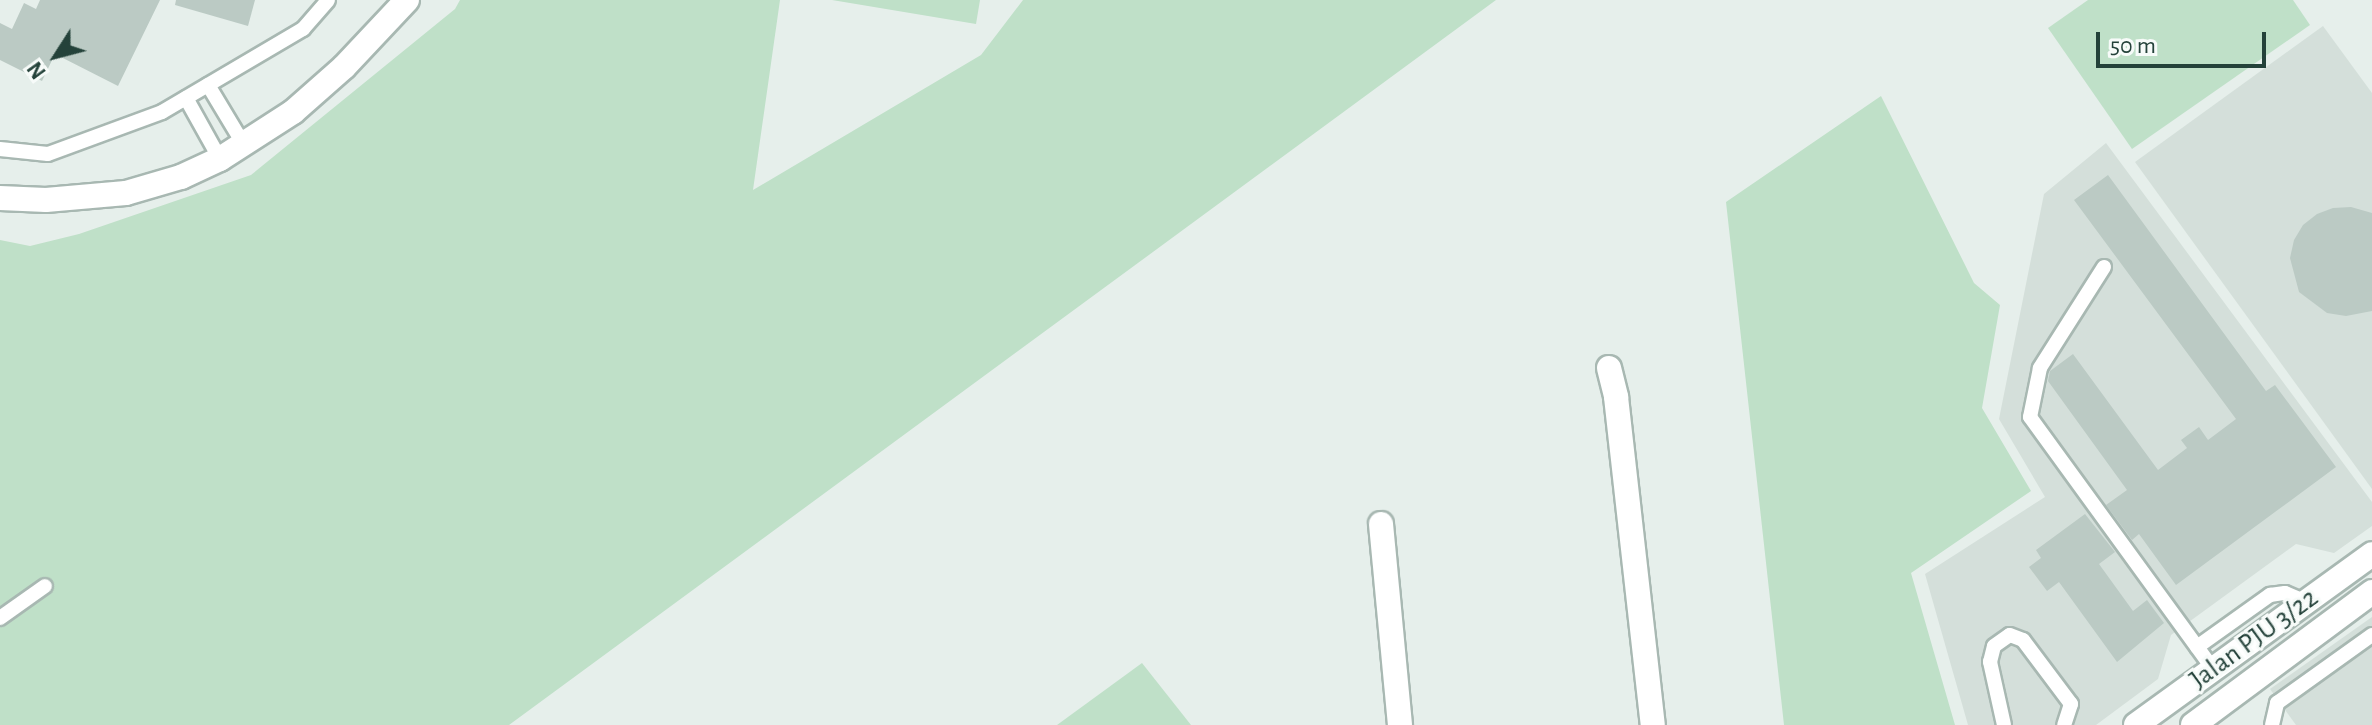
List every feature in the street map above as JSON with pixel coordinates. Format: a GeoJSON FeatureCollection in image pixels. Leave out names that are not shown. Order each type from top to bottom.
{"type":"FeatureCollection","features":[{"type":"Feature","properties":{"kind":"street"},"geometry":{"type":"LineString","coordinates":[[0,198],[46,200],[126,193],[181,177],[220,159],[293,112],[344,67],[407,0]]}},
{"type":"Feature","properties":{"kind":"street"},"geometry":{"type":"LineString","coordinates":[[1609,368],[1616,397],[1653,725]]}},
{"type":"Feature","properties":{"kind":"street"},"geometry":{"type":"LineString","coordinates":[[1381,524],[1400,725]]}},
{"type":"Feature","properties":{"kind":"street","name":"Jalan PJU 3/22"},"geometry":{"type":"LineString","coordinates":[[2136,725],[2372,554]]}},
{"type":"Feature","properties":{"kind":"street","name":"Jalan PJU 3/22"},"geometry":{"type":"LineString","coordinates":[[2193,725],[2372,592]]}},
{"type":"Feature","properties":{"kind":"street"},"geometry":{"type":"LineString","coordinates":[[2164,705],[2179,725]]}},
{"type":"Feature","properties":{"kind":"lane"},"geometry":{"type":"LineString","coordinates":[[0,149],[48,154],[162,112],[303,29],[328,0]]}},
{"type":"Feature","properties":{"kind":"lane"},"geometry":{"type":"LineString","coordinates":[[208,85],[244,145]]}},
{"type":"Feature","properties":{"kind":"lane"},"geometry":{"type":"LineString","coordinates":[[186,98],[220,159]]}},
{"type":"Feature","properties":{"kind":"lane"},"geometry":{"type":"LineString","coordinates":[[2104,267],[2040,368],[2030,417],[2213,669]]}},
{"type":"Feature","properties":{"kind":"lane"},"geometry":{"type":"LineString","coordinates":[[0,618],[45,586]]}},
{"type":"Feature","properties":{"kind":"lane"},"geometry":{"type":"LineString","coordinates":[[2197,647],[2270,595],[2285,593],[2306,602]]}},
{"type":"Feature","properties":{"kind":"lane"},"geometry":{"type":"LineString","coordinates":[[2004,725],[1990,662],[1994,646],[2010,635],[2023,640],[2071,704],[2064,725]]}},
{"type":"Feature","properties":{"kind":"lane"},"geometry":{"type":"LineString","coordinates":[[2272,725],[2277,703],[2372,635]]}},
{"type":"Feature","properties":{"kind":"shaded area"},"geometry":{"type":"Polygon","coordinates":[[[2323,26],[2372,93],[2372,489],[2135,162],[2323,26]]]}},
{"type":"Feature","properties":{"kind":"shaded area"},"geometry":{"type":"Polygon","coordinates":[[[2106,143],[2372,502],[2372,526],[2334,553],[2296,544],[2171,635],[2158,679],[2096,725],[1968,725],[1925,574],[2045,497],[1999,419],[2044,194],[2106,143]]]}},
{"type":"Feature","properties":{"kind":"shaded area"},"geometry":{"type":"Polygon","coordinates":[[[2372,617],[2372,725],[2296,725],[2270,689],[2372,617]]]}},
{"type":"Feature","properties":{"kind":"green space"},"geometry":{"type":"Polygon","coordinates":[[[460,0],[780,0],[753,190],[981,55],[1023,0],[1496,0],[509,725],[0,725],[0,240],[30,246],[79,234],[251,175],[455,9],[460,0]]]}},
{"type":"Feature","properties":{"kind":"green space"},"geometry":{"type":"Polygon","coordinates":[[[832,0],[980,0],[976,24],[832,0]]]}},
{"type":"Feature","properties":{"kind":"green space"},"geometry":{"type":"Polygon","coordinates":[[[2088,0],[2293,0],[2310,25],[2132,149],[2048,28],[2088,0]]]}},
{"type":"Feature","properties":{"kind":"green space"},"geometry":{"type":"Polygon","coordinates":[[[1881,96],[1974,283],[2000,305],[1982,408],[2031,491],[1911,573],[1955,725],[1784,725],[1726,202],[1881,96]]]}},
{"type":"Feature","properties":{"kind":"green space"},"geometry":{"type":"Polygon","coordinates":[[[1142,663],[1191,725],[1057,725],[1142,663]]]}},
{"type":"Feature","properties":{"kind":"building"},"geometry":{"type":"Polygon","coordinates":[[[40,0],[160,0],[118,86],[55,54],[42,81],[0,60],[0,23],[12,29],[24,3],[36,9],[40,0]]]}},
{"type":"Feature","properties":{"kind":"building"},"geometry":{"type":"Polygon","coordinates":[[[176,0],[255,0],[248,26],[175,5],[176,0]]]}},
{"type":"Feature","properties":{"kind":"building"},"geometry":{"type":"Polygon","coordinates":[[[2108,175],[2266,391],[2275,385],[2336,467],[2176,585],[2139,534],[2132,540],[2106,505],[2127,490],[2048,381],[2050,371],[2073,354],[2158,470],[2187,448],[2181,440],[2199,427],[2208,440],[2236,419],[2074,200],[2108,175]]]}},
{"type":"Feature","properties":{"kind":"building"},"geometry":{"type":"Polygon","coordinates":[[[2351,207],[2372,213],[2372,311],[2346,316],[2327,313],[2299,292],[2290,258],[2294,240],[2303,225],[2317,214],[2333,208],[2351,207]]]}},
{"type":"Feature","properties":{"kind":"building"},"geometry":{"type":"Polygon","coordinates":[[[2085,514],[2115,552],[2099,564],[2133,611],[2147,600],[2164,623],[2117,662],[2059,582],[2047,591],[2029,567],[2041,558],[2036,550],[2085,514]]]}}]}
